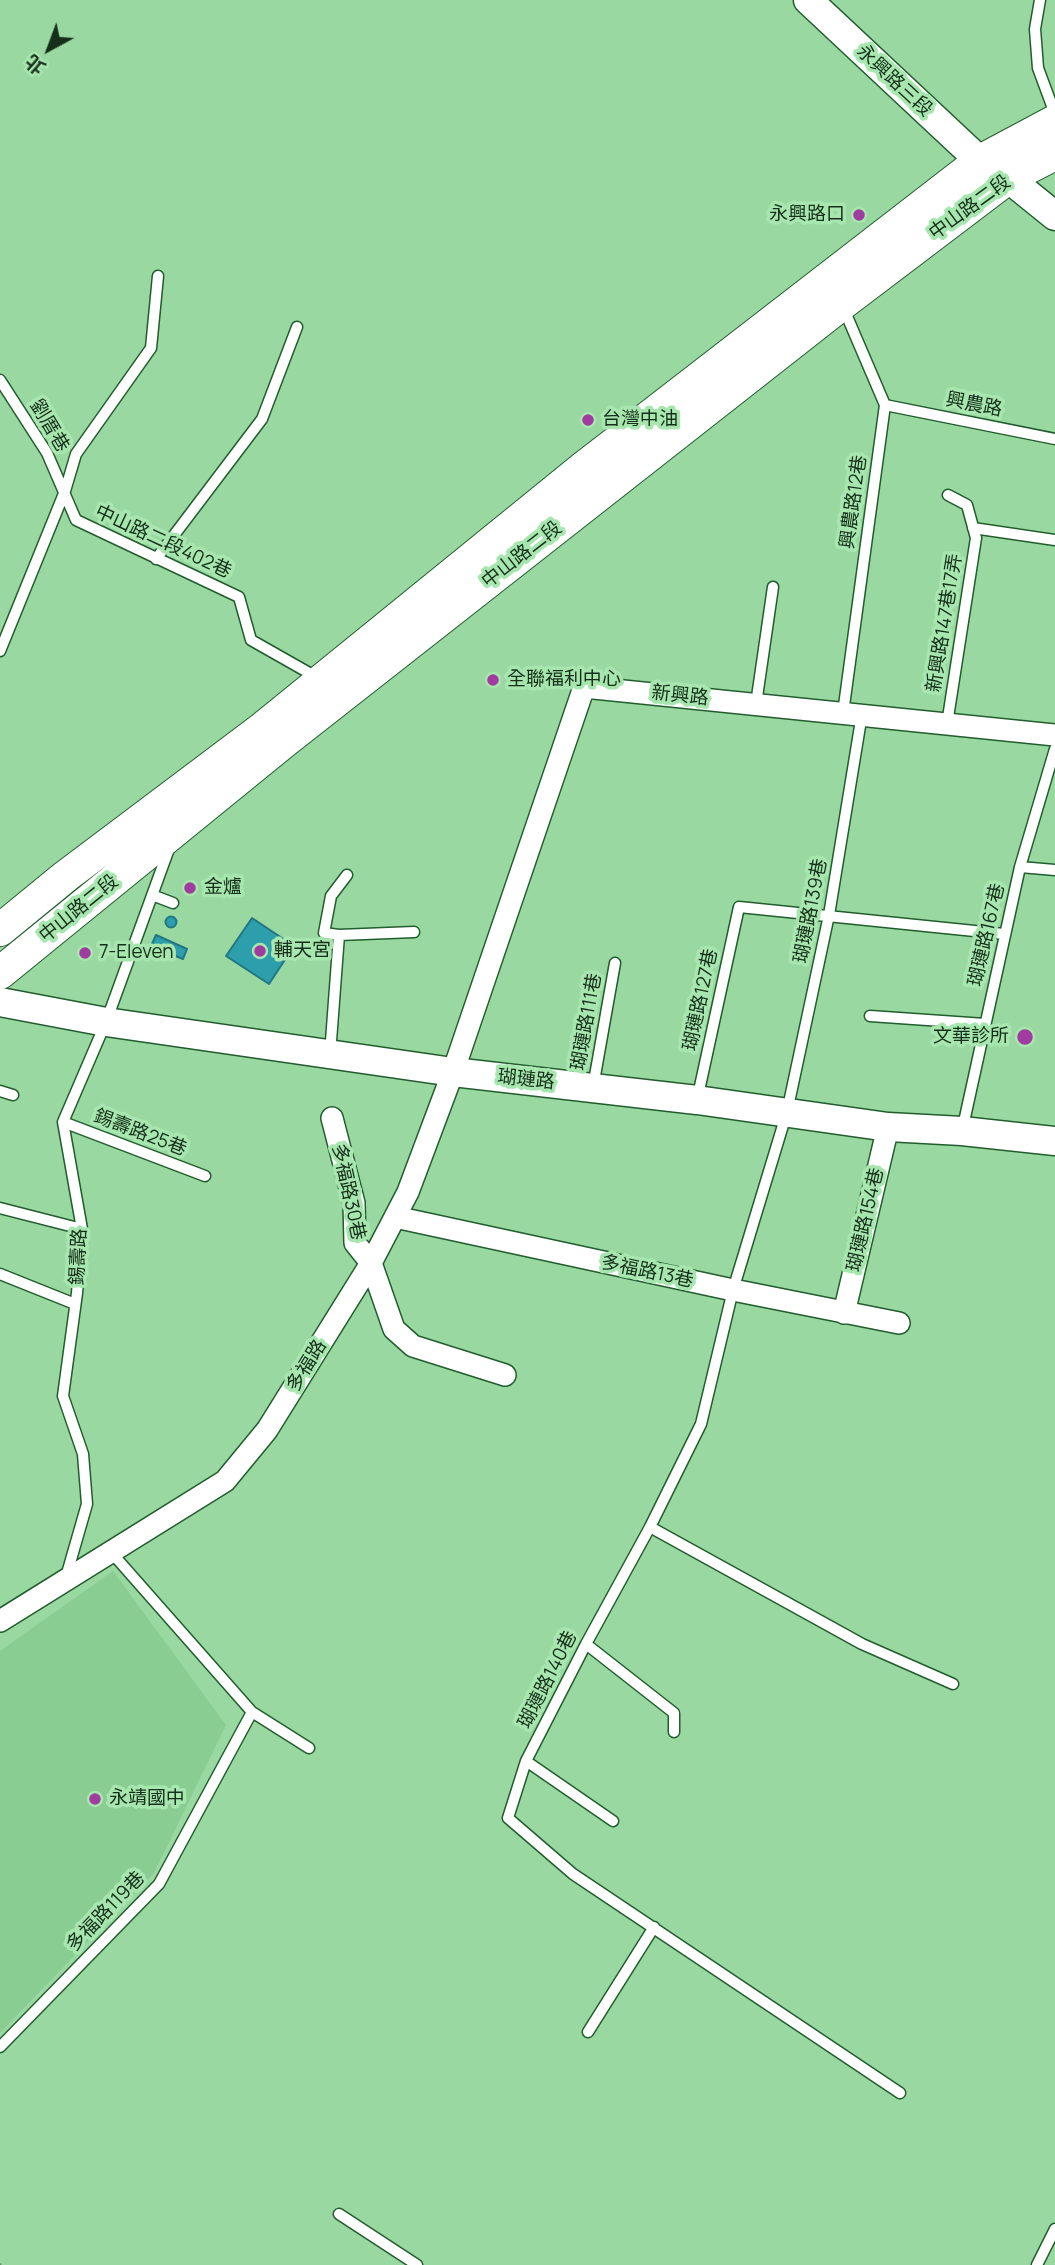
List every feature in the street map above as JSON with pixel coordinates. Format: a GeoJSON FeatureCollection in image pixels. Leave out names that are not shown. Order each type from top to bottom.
{"type":"FeatureCollection","features":[{"type":"Feature","properties":{"kind":"main road","name":"中山路二段"},"geometry":{"type":"LineString","coordinates":[[0,972],[176,830],[329,691],[583,468],[980,161],[1055,121]]}},
{"type":"Feature","properties":{"kind":"main road","name":"中山路二段"},"geometry":{"type":"LineString","coordinates":[[0,930],[66,876],[264,727],[329,691],[1008,178],[1055,154]]}},
{"type":"Feature","properties":{"kind":"street","name":"永興路三段"},"geometry":{"type":"LineString","coordinates":[[808,0],[980,161],[1008,178],[1055,216]]}},
{"type":"Feature","properties":{"kind":"street","name":"新興路"},"geometry":{"type":"LineString","coordinates":[[453,1072],[584,687],[1055,735]]}},
{"type":"Feature","properties":{"kind":"street","name":"瑚璉路"},"geometry":{"type":"LineString","coordinates":[[0,1002],[106,1022],[453,1072],[697,1100],[888,1127],[962,1130],[1055,1141]]}},
{"type":"Feature","properties":{"kind":"street","name":"多福路"},"geometry":{"type":"LineString","coordinates":[[65,1581],[225,1481],[267,1430],[371,1264],[408,1192],[453,1072]]}},
{"type":"Feature","properties":{"kind":"street","name":"多福路30巷"},"geometry":{"type":"LineString","coordinates":[[332,1118],[354,1203],[355,1242],[371,1264],[394,1329],[413,1346],[506,1375]]}},
{"type":"Feature","properties":{"kind":"street","name":"瑚璉路154巷"},"geometry":{"type":"LineString","coordinates":[[844,1312],[888,1127]]}},
{"type":"Feature","properties":{"kind":"street","name":"多福路13巷"},"geometry":{"type":"LineString","coordinates":[[395,1217],[899,1323]]}},
{"type":"Feature","properties":{"kind":"street"},"geometry":{"type":"LineString","coordinates":[[0,1620],[65,1581]]}},
{"type":"Feature","properties":{"kind":"lane"},"geometry":{"type":"LineString","coordinates":[[1040,0],[1035,29],[1038,68],[1055,114]]}},
{"type":"Feature","properties":{"kind":"lane"},"geometry":{"type":"LineString","coordinates":[[0,651],[65,491],[76,454],[151,348],[158,276]]}},
{"type":"Feature","properties":{"kind":"lane"},"geometry":{"type":"LineString","coordinates":[[842,304],[885,405]]}},
{"type":"Feature","properties":{"kind":"lane"},"geometry":{"type":"LineString","coordinates":[[156,559],[262,419],[297,327]]}},
{"type":"Feature","properties":{"kind":"lane","name":"劉厝巷"},"geometry":{"type":"LineString","coordinates":[[0,380],[47,453],[65,491]]}},
{"type":"Feature","properties":{"kind":"lane","name":"興農路"},"geometry":{"type":"LineString","coordinates":[[885,405],[1055,439]]}},
{"type":"Feature","properties":{"kind":"lane","name":"興農路12巷"},"geometry":{"type":"LineString","coordinates":[[852,713],[885,405]]}},
{"type":"Feature","properties":{"kind":"lane","name":"中山路二段402巷"},"geometry":{"type":"LineString","coordinates":[[65,491],[76,520],[239,597],[251,640],[329,691]]}},
{"type":"Feature","properties":{"kind":"lane","name":"新興路147巷17弄"},"geometry":{"type":"LineString","coordinates":[[947,724],[976,538],[967,505],[948,495]]}},
{"type":"Feature","properties":{"kind":"lane","name":"新興路147巷17弄"},"geometry":{"type":"LineString","coordinates":[[973,528],[1055,540]]}},
{"type":"Feature","properties":{"kind":"lane"},"geometry":{"type":"LineString","coordinates":[[756,704],[773,587]]}},
{"type":"Feature","properties":{"kind":"lane","name":"瑚璉路139巷"},"geometry":{"type":"LineString","coordinates":[[787,1112],[829,915],[852,713]]}},
{"type":"Feature","properties":{"kind":"lane","name":"瑚璉路167巷"},"geometry":{"type":"LineString","coordinates":[[962,1130],[1020,867],[1055,749]]}},
{"type":"Feature","properties":{"kind":"lane"},"geometry":{"type":"LineString","coordinates":[[63,1122],[106,1022],[176,830]]}},
{"type":"Feature","properties":{"kind":"lane"},"geometry":{"type":"LineString","coordinates":[[1020,867],[1055,870]]}},
{"type":"Feature","properties":{"kind":"lane"},"geometry":{"type":"LineString","coordinates":[[347,875],[331,896],[324,933],[339,935],[414,932]]}},
{"type":"Feature","properties":{"kind":"lane"},"geometry":{"type":"LineString","coordinates":[[152,895],[173,903]]}},
{"type":"Feature","properties":{"kind":"lane","name":"瑚璉路127巷"},"geometry":{"type":"LineString","coordinates":[[697,1100],[739,907],[829,915]]}},
{"type":"Feature","properties":{"kind":"lane"},"geometry":{"type":"LineString","coordinates":[[829,915],[1004,934]]}},
{"type":"Feature","properties":{"kind":"lane"},"geometry":{"type":"LineString","coordinates":[[330,1054],[339,935]]}},
{"type":"Feature","properties":{"kind":"lane","name":"瑚璉路111巷"},"geometry":{"type":"LineString","coordinates":[[593,1087],[615,963]]}},
{"type":"Feature","properties":{"kind":"lane"},"geometry":{"type":"LineString","coordinates":[[870,1016],[985,1024]]}},
{"type":"Feature","properties":{"kind":"lane"},"geometry":{"type":"LineString","coordinates":[[0,1091],[13,1095]]}},
{"type":"Feature","properties":{"kind":"lane","name":"瑚璉路140巷"},"geometry":{"type":"LineString","coordinates":[[787,1112],[733,1290],[701,1424],[650,1527],[526,1761],[508,1818],[573,1874],[900,2093]]}},
{"type":"Feature","properties":{"kind":"lane","name":"錫壽路25巷"},"geometry":{"type":"LineString","coordinates":[[63,1122],[205,1176]]}},
{"type":"Feature","properties":{"kind":"lane","name":"錫壽路"},"geometry":{"type":"LineString","coordinates":[[63,1122],[82,1229],[63,1396],[83,1454],[87,1504],[65,1581]]}},
{"type":"Feature","properties":{"kind":"lane"},"geometry":{"type":"LineString","coordinates":[[0,1208],[82,1229]]}},
{"type":"Feature","properties":{"kind":"lane"},"geometry":{"type":"LineString","coordinates":[[0,1273],[75,1304]]}},
{"type":"Feature","properties":{"kind":"lane"},"geometry":{"type":"LineString","coordinates":[[650,1527],[862,1644],[953,1684]]}},
{"type":"Feature","properties":{"kind":"lane"},"geometry":{"type":"LineString","coordinates":[[111,1552],[252,1712],[309,1748]]}},
{"type":"Feature","properties":{"kind":"lane"},"geometry":{"type":"LineString","coordinates":[[586,1644],[674,1713],[674,1732]]}},
{"type":"Feature","properties":{"kind":"lane","name":"多福路119巷"},"geometry":{"type":"LineString","coordinates":[[0,2047],[159,1884],[252,1712]]}},
{"type":"Feature","properties":{"kind":"lane"},"geometry":{"type":"LineString","coordinates":[[526,1761],[613,1821]]}},
{"type":"Feature","properties":{"kind":"lane"},"geometry":{"type":"LineString","coordinates":[[588,2032],[654,1927]]}},
{"type":"Feature","properties":{"kind":"lane"},"geometry":{"type":"LineString","coordinates":[[339,2214],[417,2265]]}},
{"type":"Feature","properties":{"kind":"lane"},"geometry":{"type":"LineString","coordinates":[[1037,2265],[1055,2229]]}},
{"type":"Feature","properties":{"kind":"shaded area","name":"永靖國中"},"geometry":{"type":"Polygon","coordinates":[[[113,1571],[226,1725],[154,1873],[0,2033],[0,1651],[113,1571]]]}},
{"type":"Feature","properties":{"kind":"building","name":"金爐"},"geometry":{"type":"Polygon","coordinates":[[[190,882],[196,888],[190,894],[184,888],[190,882]]]}},
{"type":"Feature","properties":{"kind":"building"},"geometry":{"type":"Polygon","coordinates":[[[171,916],[177,922],[171,928],[165,922],[171,916]]]}},
{"type":"Feature","properties":{"kind":"building","name":"輔天宮"},"geometry":{"type":"Polygon","coordinates":[[[252,918],[294,946],[269,984],[226,956],[252,918]]]}},
{"type":"Feature","properties":{"kind":"building"},"geometry":{"type":"Polygon","coordinates":[[[156,935],[187,949],[183,959],[151,946],[156,935]]]}},
{"type":"Feature","properties":{"kind":"place","name":"永興路口"},"geometry":{"type":"Point","coordinates":[859,215]}},
{"type":"Feature","properties":{"kind":"place","name":"台灣中油"},"geometry":{"type":"Point","coordinates":[588,420]}},
{"type":"Feature","properties":{"kind":"place","name":"全聯福利中心"},"geometry":{"type":"Point","coordinates":[493,680]}},
{"type":"Feature","properties":{"kind":"place","name":"金爐"},"geometry":{"type":"Point","coordinates":[190,888]}},
{"type":"Feature","properties":{"kind":"place","name":"輔天宮"},"geometry":{"type":"Point","coordinates":[260,951]}},
{"type":"Feature","properties":{"kind":"place","name":"7-Eleven"},"geometry":{"type":"Point","coordinates":[85,953]}},
{"type":"Feature","properties":{"kind":"place","name":"文華診所"},"geometry":{"type":"Point","coordinates":[1025,1037]}},
{"type":"Feature","properties":{"kind":"place","name":"永靖國中"},"geometry":{"type":"Point","coordinates":[95,1799]}}]}
